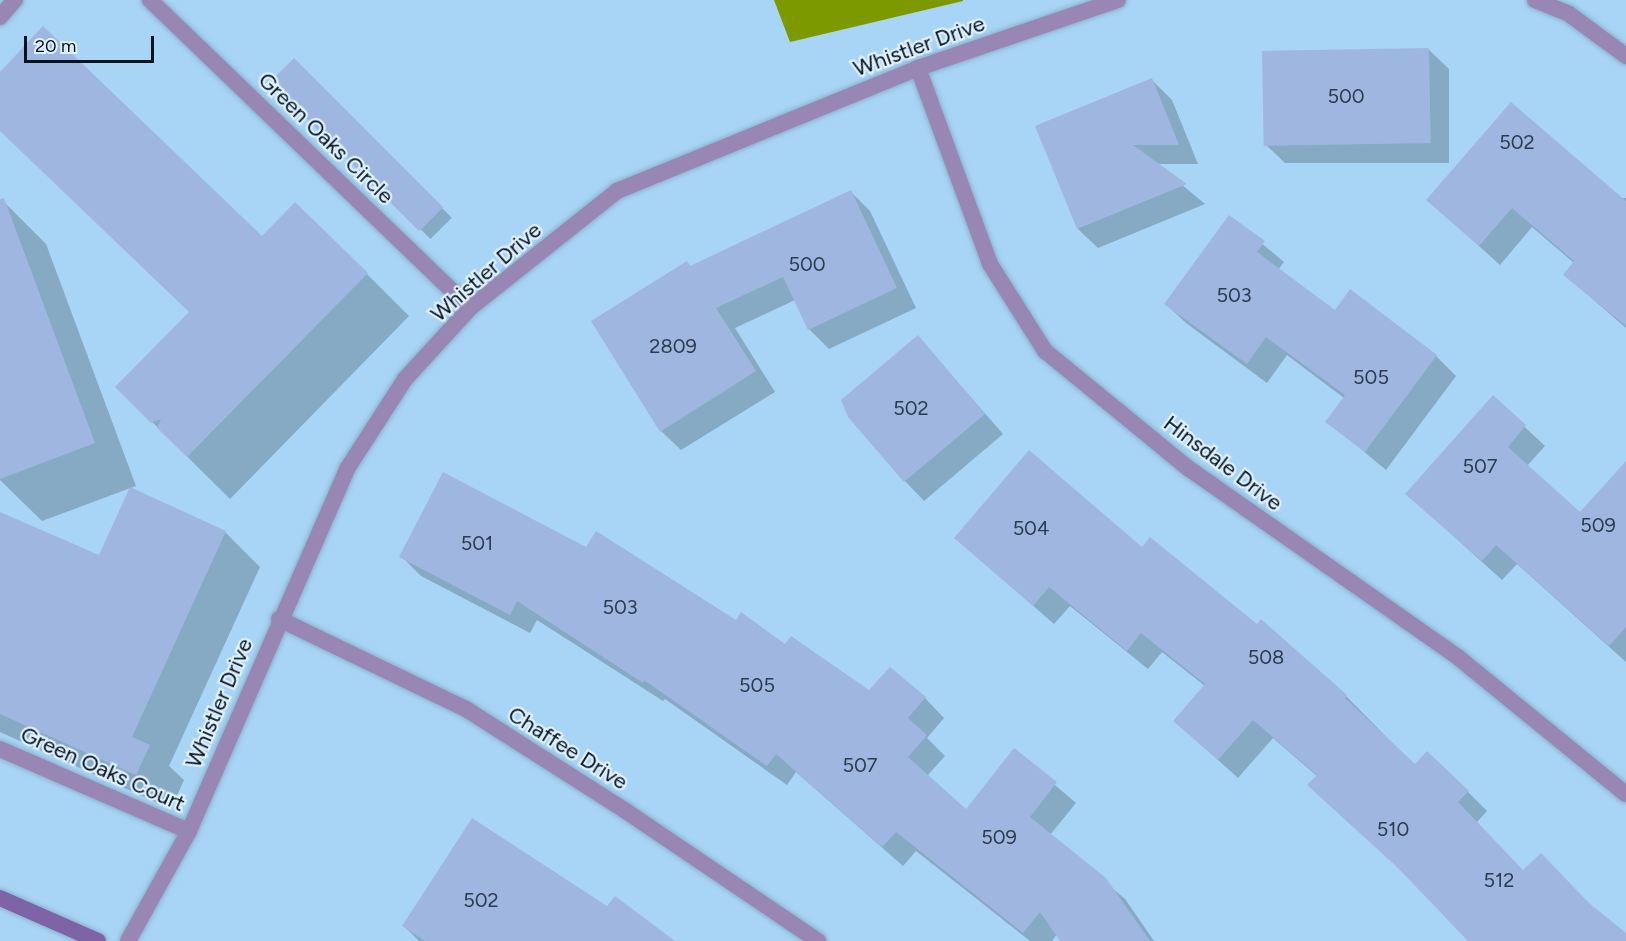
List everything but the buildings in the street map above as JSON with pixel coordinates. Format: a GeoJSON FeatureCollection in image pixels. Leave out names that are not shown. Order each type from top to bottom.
{"type":"FeatureCollection","features":[{"type":"Feature","properties":{"kind":"main road"},"geometry":{"type":"LineString","coordinates":[[0,898],[98,941]]}},
{"type":"Feature","properties":{"kind":"street"},"geometry":{"type":"LineString","coordinates":[[0,17],[15,0]]}},
{"type":"Feature","properties":{"kind":"street","name":"Green Oaks Circle"},"geometry":{"type":"LineString","coordinates":[[150,0],[470,308]]}},
{"type":"Feature","properties":{"kind":"street","name":"Whistler Drive"},"geometry":{"type":"LineString","coordinates":[[128,941],[189,831],[279,620],[347,469],[405,379],[470,308],[617,192],[918,68],[1118,0]]}},
{"type":"Feature","properties":{"kind":"street"},"geometry":{"type":"LineString","coordinates":[[1535,0],[1569,14],[1626,56]]}},
{"type":"Feature","properties":{"kind":"street","name":"Hinsdale Drive"},"geometry":{"type":"LineString","coordinates":[[918,68],[990,264],[1045,351],[1188,468],[1459,658],[1626,794]]}},
{"type":"Feature","properties":{"kind":"street","name":"Chaffee Drive"},"geometry":{"type":"LineString","coordinates":[[279,620],[466,709],[626,811],[818,941]]}},
{"type":"Feature","properties":{"kind":"street","name":"Green Oaks Court"},"geometry":{"type":"LineString","coordinates":[[0,748],[189,831]]}},
{"type":"Feature","properties":{"kind":"green space"},"geometry":{"type":"Polygon","coordinates":[[[774,0],[963,0],[963,1],[790,42],[774,0]]]}}]}
